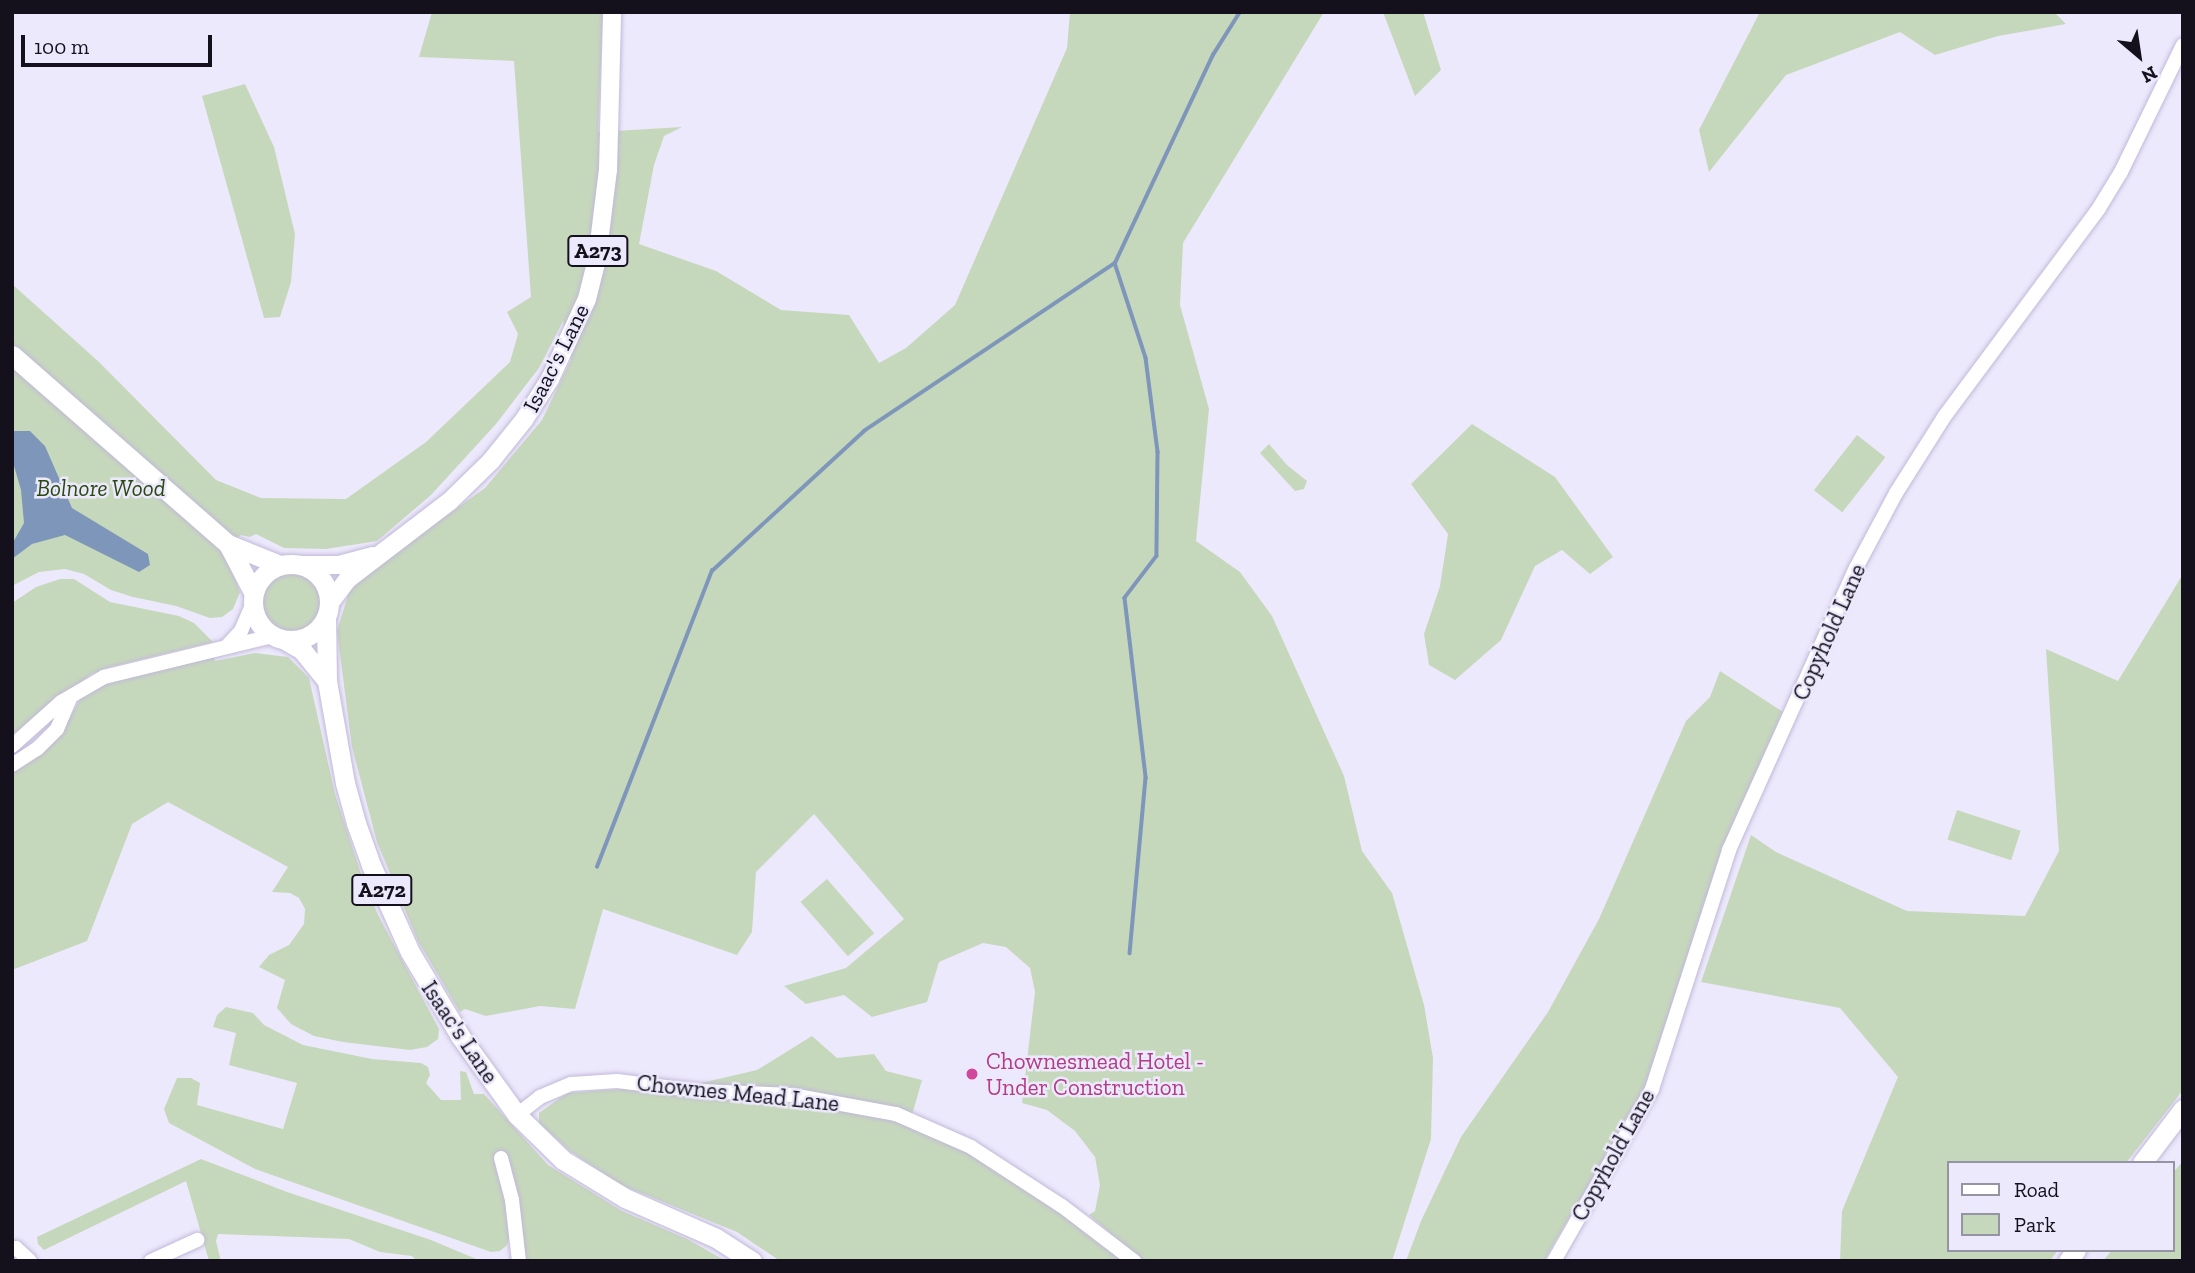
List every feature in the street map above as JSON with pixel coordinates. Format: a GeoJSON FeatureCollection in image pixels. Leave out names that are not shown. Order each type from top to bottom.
{"type":"FeatureCollection","features":[{"type":"Feature","properties":{"kind":"highway"},"geometry":{"type":"LineString","coordinates":[[12,355],[228,544],[280,565],[303,565],[323,580],[328,611],[309,636],[279,638],[262,628],[253,599],[228,544]]}},
{"type":"Feature","properties":{"kind":"highway"},"geometry":{"type":"LineString","coordinates":[[253,599],[263,575],[280,565]]}},
{"type":"Feature","properties":{"kind":"highway","name":"Isaac's Lane"},"geometry":{"type":"LineString","coordinates":[[328,611],[327,681],[345,783],[370,865],[424,979],[460,1036],[517,1115],[563,1160],[625,1198],[716,1238],[752,1261]]}},
{"type":"Feature","properties":{"kind":"highway","name":"Isaac's Lane"},"geometry":{"type":"LineString","coordinates":[[279,638],[302,650],[327,681]]}},
{"type":"Feature","properties":{"kind":"highway"},"geometry":{"type":"LineString","coordinates":[[2144,1161],[2183,1109]]}},
{"type":"Feature","properties":{"kind":"main road","name":"Isaac's Lane"},"geometry":{"type":"LineString","coordinates":[[328,611],[348,579],[376,555],[425,522],[491,461],[524,420],[550,379],[587,299],[597,259],[608,170],[612,12]]}},
{"type":"Feature","properties":{"kind":"main road","name":"Isaac's Lane"},"geometry":{"type":"LineString","coordinates":[[303,565],[339,565],[376,555]]}},
{"type":"Feature","properties":{"kind":"street","name":"Copyhold Lane"},"geometry":{"type":"LineString","coordinates":[[1554,1261],[1652,1089],[1729,850],[1856,568],[1896,493],[1944,417],[2099,208],[2121,172],[2183,45]]}},
{"type":"Feature","properties":{"kind":"street"},"geometry":{"type":"LineString","coordinates":[[227,646],[241,631],[253,599]]}},
{"type":"Feature","properties":{"kind":"street"},"geometry":{"type":"LineString","coordinates":[[12,746],[54,708],[104,677],[227,646],[279,638]]}},
{"type":"Feature","properties":{"kind":"street"},"geometry":{"type":"LineString","coordinates":[[12,765],[49,738],[62,721],[71,698]]}},
{"type":"Feature","properties":{"kind":"street","name":"Chownes Mead Lane"},"geometry":{"type":"LineString","coordinates":[[517,1115],[540,1097],[571,1084],[617,1081],[700,1091],[792,1095],[896,1114],[971,1147],[1062,1206],[1134,1261]]}},
{"type":"Feature","properties":{"kind":"street"},"geometry":{"type":"LineString","coordinates":[[501,1158],[514,1212],[519,1261]]}},
{"type":"Feature","properties":{"kind":"street"},"geometry":{"type":"LineString","coordinates":[[157,1260],[197,1240]]}},
{"type":"Feature","properties":{"kind":"street"},"geometry":{"type":"LineString","coordinates":[[14,1248],[30,1261]]}},
{"type":"Feature","properties":{"kind":"green space","name":"Bolnore Wood"},"geometry":{"type":"Polygon","coordinates":[[[432,12],[603,12],[598,132],[682,127],[664,136],[654,165],[639,244],[716,271],[781,310],[849,315],[879,363],[906,348],[955,305],[1067,48],[1070,12],[1324,12],[1183,243],[1180,305],[1209,409],[1196,541],[1240,572],[1272,616],[1344,776],[1362,851],[1392,893],[1424,1005],[1433,1058],[1431,1139],[1392,1261],[1143,1261],[1089,1215],[1095,1211],[1100,1185],[1095,1157],[1075,1131],[1047,1110],[1022,1103],[1035,992],[1030,968],[1006,947],[983,943],[939,962],[927,1002],[872,1017],[844,995],[806,1004],[784,986],[846,968],[904,919],[814,814],[756,872],[752,932],[737,955],[603,909],[575,1009],[540,1006],[486,1016],[465,1009],[460,1012],[418,941],[377,842],[352,747],[337,631],[349,592],[375,567],[485,488],[542,420],[571,360],[563,321],[539,368],[496,424],[431,495],[377,541],[326,549],[284,548],[256,534],[250,537],[241,535],[222,554],[230,565],[240,592],[233,609],[222,617],[210,618],[176,606],[133,597],[111,590],[84,574],[65,569],[39,572],[12,586],[12,284],[99,362],[216,480],[261,498],[346,499],[426,442],[510,362],[518,334],[507,312],[531,297],[514,61],[419,57],[432,12]]]}},
{"type":"Feature","properties":{"kind":"green space"},"geometry":{"type":"Polygon","coordinates":[[[1383,12],[1423,12],[1441,70],[1415,96],[1383,12]]]}},
{"type":"Feature","properties":{"kind":"green space"},"geometry":{"type":"Polygon","coordinates":[[[1760,12],[2054,12],[2066,24],[1998,36],[1935,55],[1900,32],[1786,75],[1709,172],[1699,130],[1760,12]]]}},
{"type":"Feature","properties":{"kind":"green space"},"geometry":{"type":"Polygon","coordinates":[[[245,84],[274,147],[295,234],[291,282],[280,317],[264,318],[202,96],[245,84]]]}},
{"type":"Feature","properties":{"kind":"green space"},"geometry":{"type":"Polygon","coordinates":[[[1472,424],[1555,477],[1613,557],[1590,574],[1562,550],[1535,566],[1501,640],[1455,680],[1429,665],[1424,634],[1440,586],[1448,534],[1411,484],[1472,424]]]}},
{"type":"Feature","properties":{"kind":"green space"},"geometry":{"type":"Polygon","coordinates":[[[1857,435],[1885,457],[1842,512],[1814,490],[1857,435]]]}},
{"type":"Feature","properties":{"kind":"green space"},"geometry":{"type":"Polygon","coordinates":[[[1269,444],[1287,465],[1307,481],[1304,489],[1295,491],[1260,453],[1269,444]]]}},
{"type":"Feature","properties":{"kind":"green space"},"geometry":{"type":"Polygon","coordinates":[[[291,570],[313,579],[322,601],[313,623],[291,632],[269,623],[260,601],[269,579],[291,570]]]}},
{"type":"Feature","properties":{"kind":"green space"},"geometry":{"type":"Polygon","coordinates":[[[2183,574],[2183,1090],[2128,1161],[1946,1161],[1946,1252],[2057,1252],[2050,1261],[1840,1261],[1842,1211],[1898,1077],[1840,1008],[1701,982],[1751,835],[1776,852],[1907,911],[2025,916],[2059,851],[2046,649],[2118,681],[2183,574]]]}},
{"type":"Feature","properties":{"kind":"green space"},"geometry":{"type":"Polygon","coordinates":[[[60,579],[74,579],[110,602],[179,616],[194,623],[213,642],[106,668],[90,675],[12,739],[12,603],[36,587],[60,579]]]}},
{"type":"Feature","properties":{"kind":"green space"},"geometry":{"type":"Polygon","coordinates":[[[255,653],[288,657],[309,678],[335,794],[360,871],[378,915],[439,1029],[438,1039],[427,1047],[410,1050],[343,1042],[314,1036],[291,1024],[277,1008],[285,980],[259,967],[269,955],[289,945],[304,924],[305,909],[299,898],[290,893],[272,892],[288,867],[168,802],[132,824],[87,941],[12,970],[12,771],[63,729],[82,696],[104,683],[214,656],[215,661],[255,653]]]}},
{"type":"Feature","properties":{"kind":"green space"},"geometry":{"type":"Polygon","coordinates":[[[1720,671],[1783,712],[1733,824],[1702,910],[1646,1086],[1544,1261],[1406,1261],[1421,1221],[1461,1137],[1548,1012],[1599,919],[1686,721],[1710,697],[1720,671]]]}},
{"type":"Feature","properties":{"kind":"green space"},"geometry":{"type":"Polygon","coordinates":[[[1957,810],[2021,831],[2011,860],[1947,839],[1957,810]]]}},
{"type":"Feature","properties":{"kind":"green space"},"geometry":{"type":"Polygon","coordinates":[[[827,879],[874,933],[848,956],[801,902],[827,879]]]}},
{"type":"Feature","properties":{"kind":"green space"},"geometry":{"type":"Polygon","coordinates":[[[226,1007],[253,1013],[264,1025],[303,1045],[372,1059],[421,1063],[428,1067],[430,1075],[426,1083],[441,1100],[461,1100],[460,1071],[466,1072],[474,1094],[484,1094],[548,1165],[622,1211],[687,1239],[726,1261],[524,1261],[522,1231],[511,1232],[507,1245],[500,1251],[491,1252],[255,1169],[169,1123],[164,1109],[177,1078],[191,1078],[200,1083],[197,1105],[283,1129],[297,1083],[229,1065],[236,1033],[213,1027],[217,1015],[226,1007]]]}},
{"type":"Feature","properties":{"kind":"green space"},"geometry":{"type":"Polygon","coordinates":[[[812,1036],[837,1058],[874,1054],[886,1071],[922,1080],[912,1115],[1058,1211],[1124,1261],[780,1261],[737,1232],[619,1184],[570,1151],[539,1123],[539,1113],[567,1093],[622,1089],[704,1097],[701,1083],[757,1070],[812,1036]]]}},
{"type":"Feature","properties":{"kind":"green space"},"geometry":{"type":"Polygon","coordinates":[[[201,1159],[287,1192],[431,1240],[481,1261],[417,1261],[412,1256],[380,1252],[349,1239],[218,1234],[216,1241],[221,1261],[209,1261],[186,1181],[44,1250],[38,1244],[37,1237],[201,1159]]]}},
{"type":"Feature","properties":{"kind":"green space"},"geometry":{"type":"Polygon","coordinates":[[[2183,1161],[2183,1261],[2103,1261],[2110,1252],[2174,1252],[2174,1172],[2183,1161]]]}},
{"type":"Feature","properties":{"kind":"water"},"geometry":{"type":"Polygon","coordinates":[[[13,431],[30,431],[45,446],[72,508],[148,554],[150,565],[139,572],[65,535],[32,544],[12,559],[12,544],[24,523],[21,490],[12,459],[13,431]]]}},
{"type":"Feature","properties":{"kind":"waterway"},"geometry":{"type":"LineString","coordinates":[[597,867],[712,571],[864,431],[1115,263],[1213,55],[1240,12]]}},
{"type":"Feature","properties":{"kind":"waterway"},"geometry":{"type":"LineString","coordinates":[[1115,263],[1146,358],[1158,452],[1157,556],[1125,598],[1146,778],[1130,953]]}},
{"type":"Feature","properties":{"kind":"place","name":"Chownesmead Hotel - Under Construction"},"geometry":{"type":"Point","coordinates":[972,1074]}}]}
